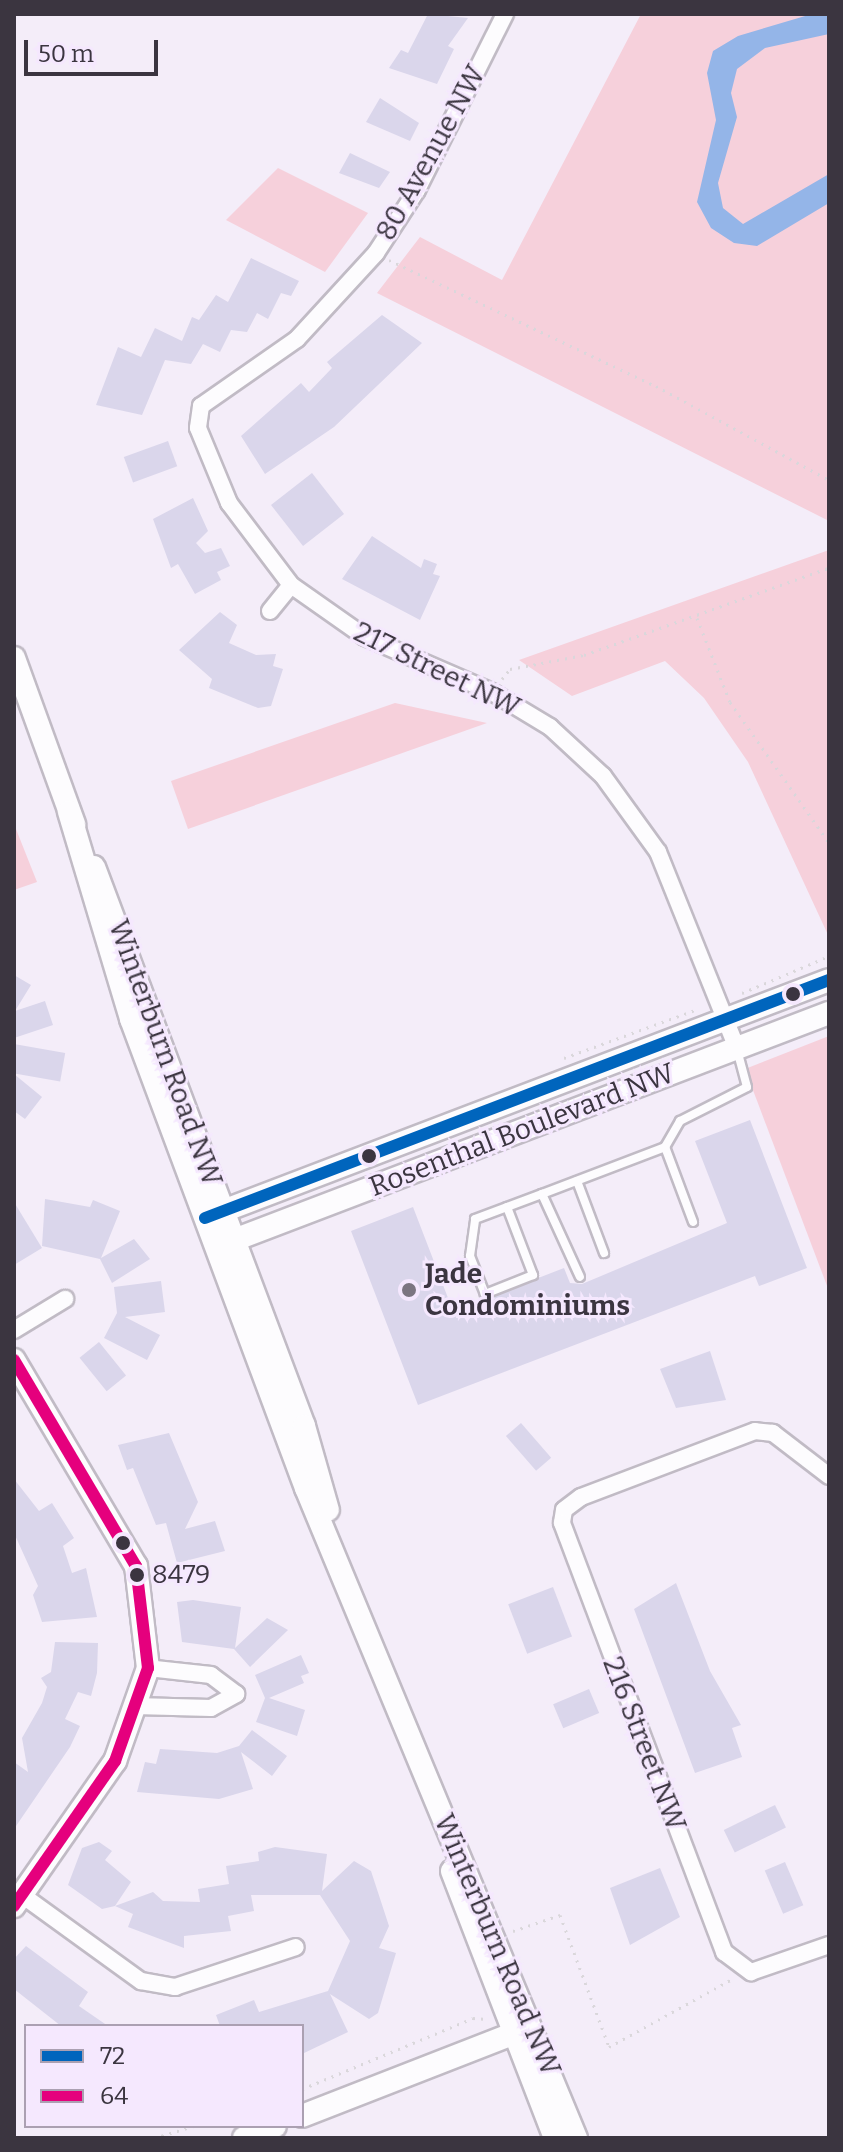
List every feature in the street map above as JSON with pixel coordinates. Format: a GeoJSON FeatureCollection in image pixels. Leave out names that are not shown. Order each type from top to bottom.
{"type":"FeatureCollection","features":[{"type":"Feature","properties":{"kind":"main road","name":"Winterburn Road NW"},"geometry":{"type":"LineString","coordinates":[[14,658],[69,812],[114,911],[213,1215],[555,2138]]}},
{"type":"Feature","properties":{"kind":"main road","name":"Rosenthal Boulevard NW"},"geometry":{"type":"LineString","coordinates":[[213,1215],[829,980]]}},
{"type":"Feature","properties":{"kind":"main road","name":"Rosenthal Boulevard NW"},"geometry":{"type":"LineString","coordinates":[[224,1244],[829,1013]]}},
{"type":"Feature","properties":{"kind":"main road"},"geometry":{"type":"LineString","coordinates":[[14,1360],[136,1566],[148,1668],[115,1761],[18,1900]]}},
{"type":"Feature","properties":{"kind":"main road","name":"Winterburn Road NW"},"geometry":{"type":"LineString","coordinates":[[511,2024],[576,2138]]}},
{"type":"Feature","properties":{"kind":"main road"},"geometry":{"type":"LineString","coordinates":[[304,2115],[511,2024]]}},
{"type":"Feature","properties":{"kind":"main road"},"geometry":{"type":"LineString","coordinates":[[244,2138],[270,2128]]}},
{"type":"Feature","properties":{"kind":"street","name":"80 Avenue NW"},"geometry":{"type":"LineString","coordinates":[[201,406],[297,339],[376,253],[417,190],[505,14]]}},
{"type":"Feature","properties":{"kind":"street","name":"217 Street NW"},"geometry":{"type":"LineString","coordinates":[[201,406],[198,428],[216,479],[291,585],[365,637],[492,692],[550,727],[603,776],[658,852],[737,1049]]}},
{"type":"Feature","properties":{"kind":"street"},"geometry":{"type":"LineString","coordinates":[[270,611],[291,585]]}},
{"type":"Feature","properties":{"kind":"street"},"geometry":{"type":"LineString","coordinates":[[14,1330],[65,1299]]}},
{"type":"Feature","properties":{"kind":"street","name":"216 Street NW"},"geometry":{"type":"LineString","coordinates":[[740,1971],[724,1952],[565,1538],[564,1510],[581,1497],[765,1430],[829,1476]]}},
{"type":"Feature","properties":{"kind":"street"},"geometry":{"type":"LineString","coordinates":[[135,1706],[211,1708],[236,1694],[211,1675],[148,1668]]}},
{"type":"Feature","properties":{"kind":"street"},"geometry":{"type":"LineString","coordinates":[[18,1900],[141,1981],[175,1987],[296,1947]]}},
{"type":"Feature","properties":{"kind":"street"},"geometry":{"type":"LineString","coordinates":[[740,1971],[829,1945]]}},
{"type":"Feature","properties":{"kind":"lane"},"geometry":{"type":"LineString","coordinates":[[507,1207],[533,1275],[485,1294],[470,1256],[475,1219],[665,1147],[680,1121],[747,1087],[737,1049]]}},
{"type":"Feature","properties":{"kind":"lane"},"geometry":{"type":"LineString","coordinates":[[665,1147],[693,1222]]}},
{"type":"Feature","properties":{"kind":"lane"},"geometry":{"type":"LineString","coordinates":[[577,1181],[604,1253]]}},
{"type":"Feature","properties":{"kind":"lane"},"geometry":{"type":"LineString","coordinates":[[542,1194],[576,1279]]}},
{"type":"Feature","properties":{"kind":"path"},"geometry":{"type":"LineString","coordinates":[[391,260],[656,386],[829,480]]}},
{"type":"Feature","properties":{"kind":"path"},"geometry":{"type":"LineString","coordinates":[[503,678],[510,669],[584,655],[697,618],[829,568]]}},
{"type":"Feature","properties":{"kind":"path"},"geometry":{"type":"LineString","coordinates":[[697,618],[730,702],[829,843]]}},
{"type":"Feature","properties":{"kind":"path"},"geometry":{"type":"LineString","coordinates":[[742,994],[829,956]]}},
{"type":"Feature","properties":{"kind":"path"},"geometry":{"type":"LineString","coordinates":[[514,1944],[509,1932],[560,1915],[609,2047],[721,1989],[740,1971]]}},
{"type":"Feature","properties":{"kind":"path"},"geometry":{"type":"LineString","coordinates":[[304,2088],[473,2018]]}},
{"type":"Feature","properties":{"kind":"path"},"geometry":{"type":"LineString","coordinates":[[154,2138],[187,2128]]}},
{"type":"Feature","properties":{"kind":"shaded area"},"geometry":{"type":"Polygon","coordinates":[[[641,14],[829,14],[829,521],[377,293],[420,237],[502,280],[641,14]]]}},
{"type":"Feature","properties":{"kind":"shaded area"},"geometry":{"type":"Polygon","coordinates":[[[278,168],[368,213],[325,272],[226,220],[278,168]]]}},
{"type":"Feature","properties":{"kind":"shaded area"},"geometry":{"type":"Polygon","coordinates":[[[829,550],[829,937],[748,762],[704,698],[665,661],[572,696],[519,660],[829,550]]]}},
{"type":"Feature","properties":{"kind":"shaded area"},"geometry":{"type":"Polygon","coordinates":[[[395,703],[487,723],[188,829],[171,781],[395,703]]]}},
{"type":"Feature","properties":{"kind":"shaded area"},"geometry":{"type":"Polygon","coordinates":[[[14,824],[37,882],[14,890],[14,824]]]}},
{"type":"Feature","properties":{"kind":"shaded area"},"geometry":{"type":"Polygon","coordinates":[[[829,1036],[829,1291],[745,1069],[829,1036]]]}},
{"type":"Feature","properties":{"kind":"water"},"geometry":{"type":"Polygon","coordinates":[[[812,14],[829,14],[829,34],[765,48],[737,69],[731,93],[737,117],[718,183],[723,208],[743,224],[829,174],[829,203],[757,246],[734,243],[711,228],[697,202],[716,120],[707,73],[713,51],[738,36],[812,14]]]}},
{"type":"Feature","properties":{"kind":"building"},"geometry":{"type":"Polygon","coordinates":[[[428,14],[468,18],[448,46],[454,49],[437,84],[389,68],[401,50],[408,53],[428,14]]]}},
{"type":"Feature","properties":{"kind":"building"},"geometry":{"type":"Polygon","coordinates":[[[380,98],[419,123],[410,141],[366,122],[380,98]]]}},
{"type":"Feature","properties":{"kind":"building"},"geometry":{"type":"Polygon","coordinates":[[[350,153],[390,172],[379,188],[339,173],[350,153]]]}},
{"type":"Feature","properties":{"kind":"building"},"geometry":{"type":"Polygon","coordinates":[[[251,258],[299,281],[291,296],[281,293],[268,319],[257,313],[247,332],[231,330],[220,352],[203,344],[191,364],[165,360],[142,415],[96,405],[118,347],[141,357],[155,328],[182,341],[192,317],[199,320],[216,295],[228,302],[251,258]]]}},
{"type":"Feature","properties":{"kind":"building"},"geometry":{"type":"Polygon","coordinates":[[[382,315],[422,343],[334,427],[265,474],[241,436],[301,383],[309,392],[332,368],[327,362],[382,315]]]}},
{"type":"Feature","properties":{"kind":"building"},"geometry":{"type":"Polygon","coordinates":[[[168,441],[177,466],[133,482],[124,457],[168,441]]]}},
{"type":"Feature","properties":{"kind":"building"},"geometry":{"type":"Polygon","coordinates":[[[312,473],[344,514],[303,546],[271,505],[312,473]]]}},
{"type":"Feature","properties":{"kind":"building"},"geometry":{"type":"Polygon","coordinates":[[[193,498],[208,531],[196,543],[205,553],[221,548],[230,566],[217,572],[221,580],[195,594],[178,564],[171,568],[153,519],[193,498]]]}},
{"type":"Feature","properties":{"kind":"building"},"geometry":{"type":"Polygon","coordinates":[[[372,536],[421,568],[424,559],[437,564],[433,574],[440,576],[420,620],[342,579],[372,536]]]}},
{"type":"Feature","properties":{"kind":"building"},"geometry":{"type":"Polygon","coordinates":[[[220,612],[237,625],[229,643],[256,655],[276,654],[273,666],[283,669],[271,706],[258,708],[209,688],[212,679],[179,650],[220,612]]]}},
{"type":"Feature","properties":{"kind":"building"},"geometry":{"type":"Polygon","coordinates":[[[14,975],[31,985],[15,1011],[45,1001],[53,1025],[14,1038],[14,975]]]}},
{"type":"Feature","properties":{"kind":"building"},"geometry":{"type":"Polygon","coordinates":[[[14,1044],[65,1053],[60,1082],[14,1073],[14,1044]]]}},
{"type":"Feature","properties":{"kind":"building"},"geometry":{"type":"Polygon","coordinates":[[[14,1074],[42,1097],[25,1119],[14,1111],[14,1074]]]}},
{"type":"Feature","properties":{"kind":"building"},"geometry":{"type":"Polygon","coordinates":[[[750,1120],[807,1268],[759,1286],[755,1276],[418,1405],[351,1231],[413,1207],[453,1311],[564,1268],[570,1283],[582,1284],[727,1223],[695,1141],[750,1120]]]}},
{"type":"Feature","properties":{"kind":"building"},"geometry":{"type":"Polygon","coordinates":[[[45,1199],[90,1207],[93,1200],[120,1211],[101,1258],[134,1239],[150,1259],[112,1283],[100,1259],[42,1246],[45,1199]]]}},
{"type":"Feature","properties":{"kind":"building"},"geometry":{"type":"Polygon","coordinates":[[[14,1202],[42,1248],[14,1265],[14,1202]]]}},
{"type":"Feature","properties":{"kind":"building"},"geometry":{"type":"Polygon","coordinates":[[[161,1281],[165,1312],[125,1317],[160,1335],[147,1360],[104,1338],[117,1313],[114,1287],[161,1281]]]}},
{"type":"Feature","properties":{"kind":"building"},"geometry":{"type":"Polygon","coordinates":[[[99,1342],[126,1375],[107,1391],[80,1358],[99,1342]]]}},
{"type":"Feature","properties":{"kind":"building"},"geometry":{"type":"Polygon","coordinates":[[[710,1351],[726,1400],[676,1408],[660,1369],[710,1351]]]}},
{"type":"Feature","properties":{"kind":"building"},"geometry":{"type":"Polygon","coordinates":[[[521,1423],[551,1458],[536,1471],[506,1436],[521,1423]]]}},
{"type":"Feature","properties":{"kind":"building"},"geometry":{"type":"Polygon","coordinates":[[[169,1433],[198,1502],[185,1529],[215,1521],[225,1551],[177,1563],[166,1523],[156,1525],[133,1468],[127,1470],[118,1445],[169,1433]]]}},
{"type":"Feature","properties":{"kind":"building"},"geometry":{"type":"Polygon","coordinates":[[[14,1479],[39,1511],[52,1503],[74,1538],[63,1546],[72,1573],[86,1568],[97,1617],[42,1622],[33,1595],[38,1586],[14,1533],[14,1479]]]}},
{"type":"Feature","properties":{"kind":"building"},"geometry":{"type":"Polygon","coordinates":[[[676,1583],[710,1671],[741,1725],[732,1728],[742,1757],[695,1773],[634,1609],[676,1583]]]}},
{"type":"Feature","properties":{"kind":"building"},"geometry":{"type":"Polygon","coordinates":[[[553,1587],[572,1636],[527,1654],[508,1604],[553,1587]]]}},
{"type":"Feature","properties":{"kind":"building"},"geometry":{"type":"Polygon","coordinates":[[[193,1600],[241,1607],[235,1648],[267,1618],[288,1630],[250,1667],[234,1649],[182,1642],[177,1602],[193,1600]]]}},
{"type":"Feature","properties":{"kind":"building"},"geometry":{"type":"Polygon","coordinates":[[[55,1642],[98,1643],[97,1673],[91,1696],[78,1692],[65,1719],[80,1726],[70,1747],[14,1829],[14,1762],[28,1772],[22,1738],[42,1703],[47,1687],[41,1678],[51,1672],[55,1642]]]}},
{"type":"Feature","properties":{"kind":"building"},"geometry":{"type":"Polygon","coordinates":[[[301,1655],[309,1673],[301,1676],[304,1683],[269,1698],[305,1710],[297,1736],[256,1722],[265,1698],[255,1675],[301,1655]]]}},
{"type":"Feature","properties":{"kind":"building"},"geometry":{"type":"Polygon","coordinates":[[[589,1689],[599,1713],[563,1728],[553,1704],[589,1689]]]}},
{"type":"Feature","properties":{"kind":"building"},"geometry":{"type":"Polygon","coordinates":[[[252,1730],[287,1756],[272,1776],[241,1752],[253,1789],[219,1799],[137,1792],[145,1762],[156,1764],[160,1749],[217,1753],[239,1746],[252,1730]]]}},
{"type":"Feature","properties":{"kind":"building"},"geometry":{"type":"Polygon","coordinates":[[[775,1805],[786,1827],[735,1852],[724,1830],[775,1805]]]}},
{"type":"Feature","properties":{"kind":"building"},"geometry":{"type":"Polygon","coordinates":[[[99,1842],[112,1851],[105,1860],[131,1882],[115,1906],[102,1909],[68,1885],[82,1848],[99,1842]]]}},
{"type":"Feature","properties":{"kind":"building"},"geometry":{"type":"Polygon","coordinates":[[[275,1847],[327,1854],[322,1891],[354,1861],[371,1871],[389,1926],[379,1948],[396,1953],[378,2013],[369,2019],[330,1994],[348,2032],[304,2053],[304,2024],[219,2024],[216,2015],[254,2000],[259,2012],[328,1991],[350,1941],[320,1895],[251,1895],[254,1911],[228,1916],[231,1931],[184,1936],[184,1948],[128,1927],[133,1914],[115,1906],[153,1892],[163,1901],[200,1902],[198,1889],[229,1884],[226,1866],[259,1861],[258,1852],[275,1847]]]}},
{"type":"Feature","properties":{"kind":"building"},"geometry":{"type":"Polygon","coordinates":[[[785,1862],[803,1905],[783,1914],[765,1871],[785,1862]]]}},
{"type":"Feature","properties":{"kind":"building"},"geometry":{"type":"Polygon","coordinates":[[[660,1868],[680,1917],[630,1945],[610,1888],[660,1868]]]}},
{"type":"Feature","properties":{"kind":"building"},"geometry":{"type":"Polygon","coordinates":[[[26,1946],[88,1992],[79,2006],[105,2024],[58,2024],[14,1989],[14,1959],[26,1946]]]}},
{"type":"Feature","properties":{"kind":"transit line","name":"72"},"geometry":{"type":"LineString","coordinates":[[205,1218],[829,980]]}},
{"type":"Feature","properties":{"kind":"transit line","name":"64"},"geometry":{"type":"LineString","coordinates":[[14,1360],[136,1566],[148,1668],[115,1761],[14,1906]]}},
{"type":"Feature","properties":{"kind":"place","name":"Jade Condominiums"},"geometry":{"type":"Point","coordinates":[409,1290]}},
{"type":"Feature","properties":{"kind":"place","name":"8479"},"geometry":{"type":"Point","coordinates":[137,1575]}}]}
